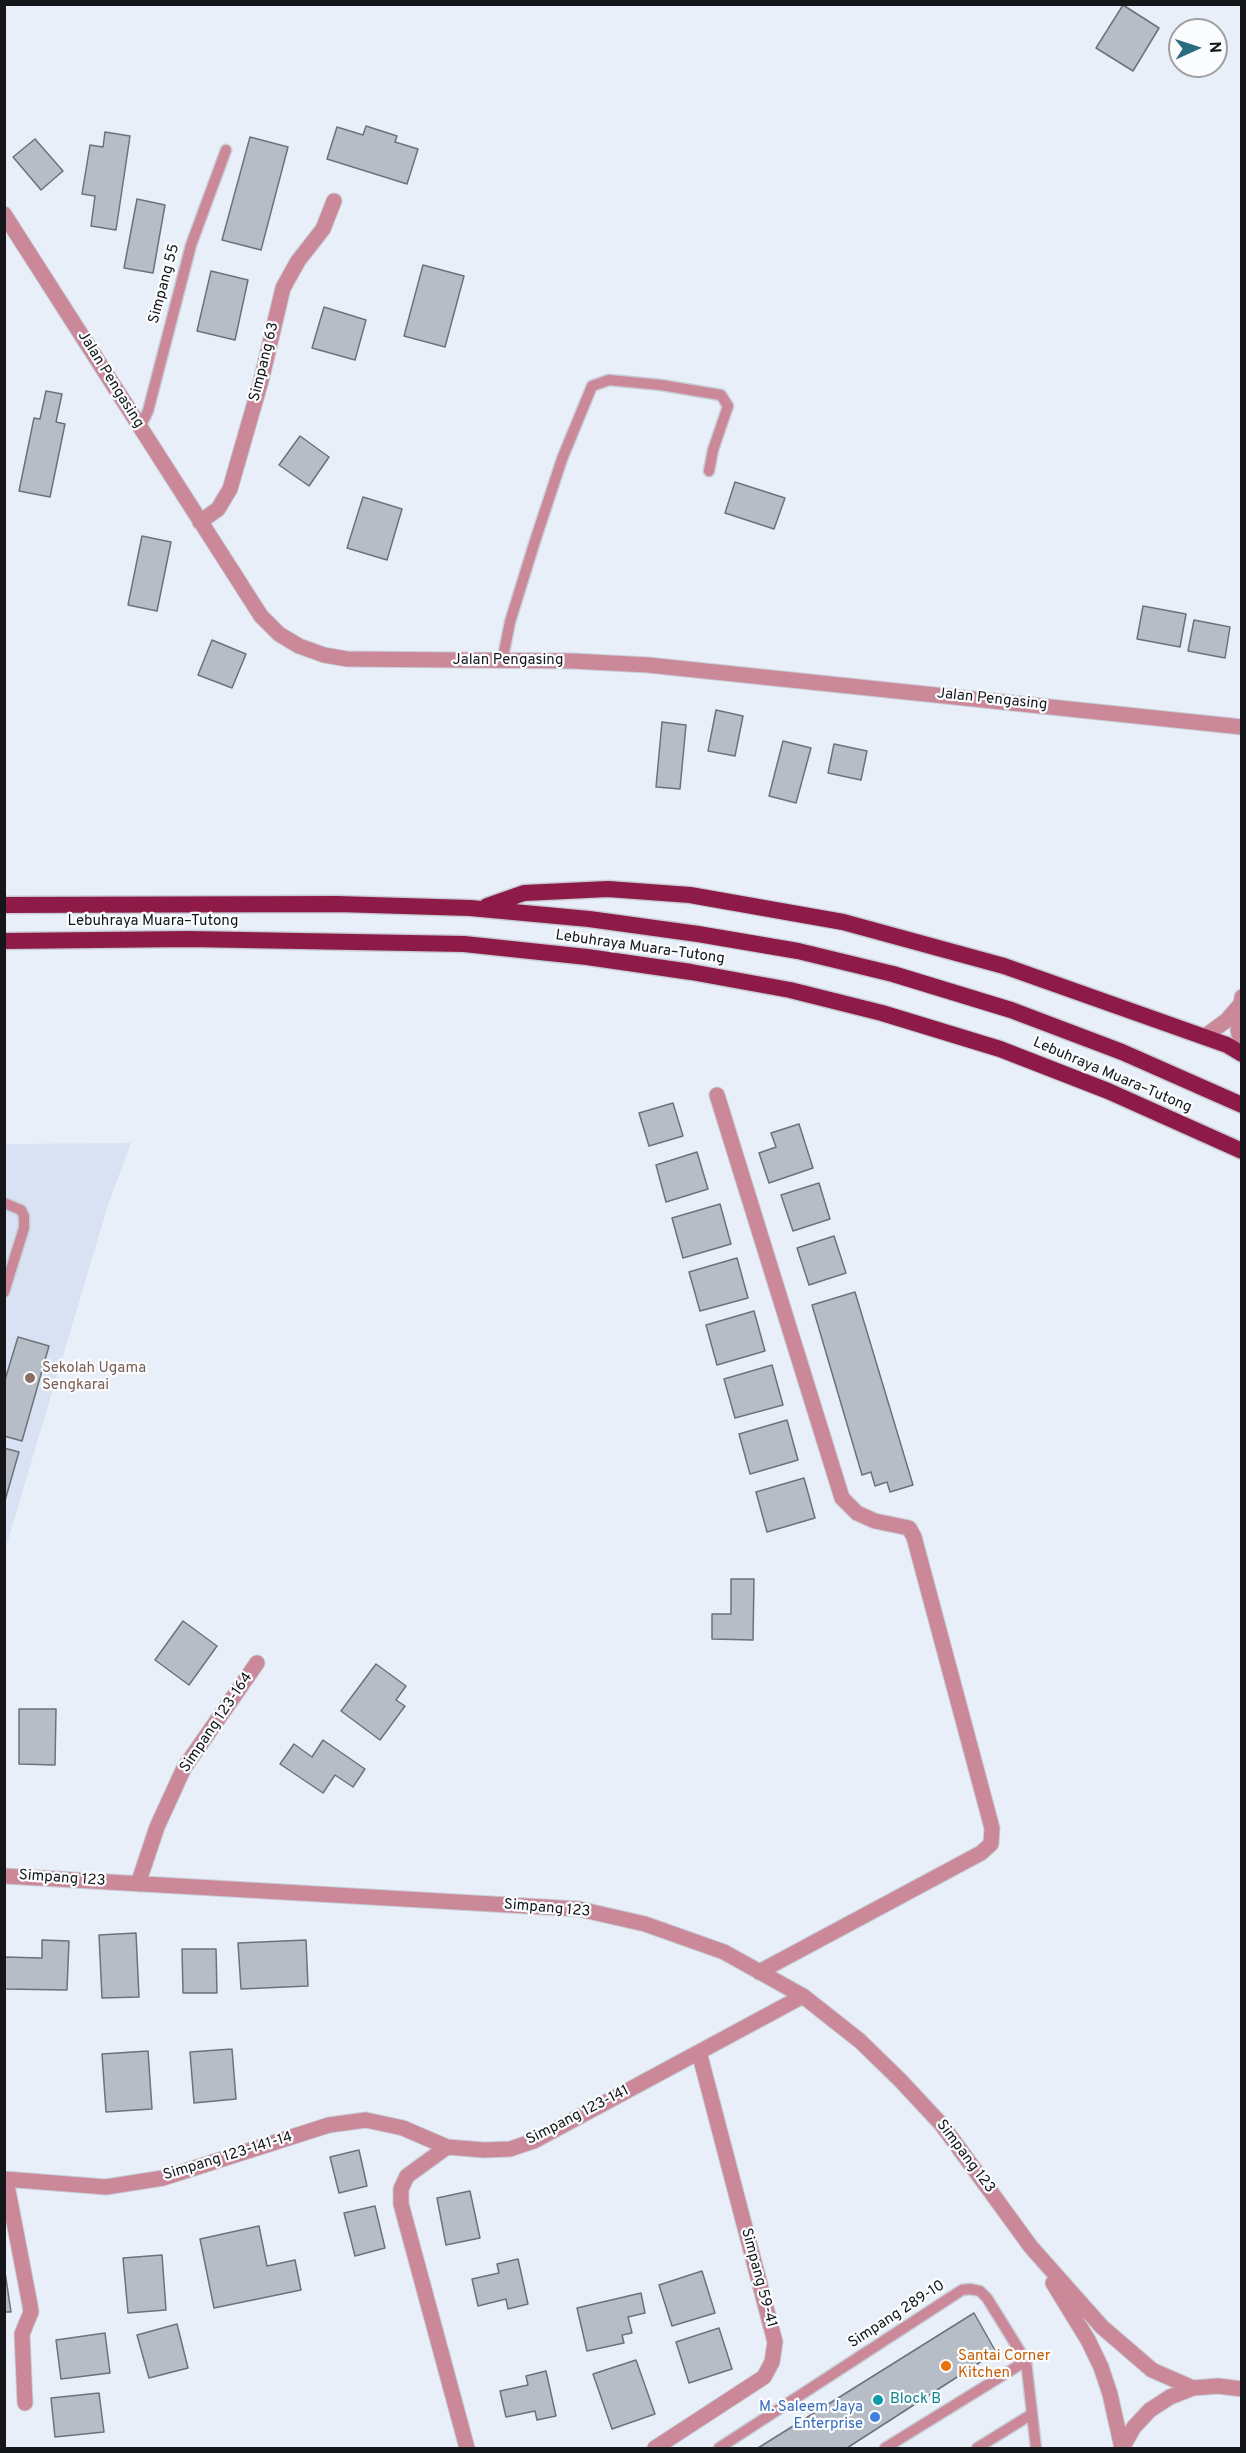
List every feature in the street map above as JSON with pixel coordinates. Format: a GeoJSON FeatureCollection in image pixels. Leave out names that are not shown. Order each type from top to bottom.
{"type":"FeatureCollection","features":[{"type":"Feature","properties":{"kind":"highway"},"geometry":{"type":"LineString","coordinates":[[481,909],[524,893],[608,889],[690,895],[843,922],[1004,966],[1227,1045],[1242,1054]]}},
{"type":"Feature","properties":{"kind":"highway","name":"Lebuhraya Muara–Tutong"},"geometry":{"type":"LineString","coordinates":[[4,905],[337,904],[481,909],[589,919],[698,934],[798,951],[893,974],[1011,1010],[1122,1052],[1242,1105]]}},
{"type":"Feature","properties":{"kind":"highway","name":"Lebuhraya Muara–Tutong"},"geometry":{"type":"LineString","coordinates":[[4,941],[189,939],[464,944],[587,957],[735,980],[790,990],[882,1013],[1000,1049],[1108,1091],[1242,1151]]}},
{"type":"Feature","properties":{"kind":"street","name":"Simpang 63"},"geometry":{"type":"LineString","coordinates":[[200,522],[218,509],[230,489],[261,381],[284,288],[298,261],[323,229],[334,201]]}},
{"type":"Feature","properties":{"kind":"street","name":"Jalan Pengasing"},"geometry":{"type":"LineString","coordinates":[[4,214],[261,616],[279,633],[299,646],[324,655],[347,659],[572,661],[648,665],[1242,727]]}},
{"type":"Feature","properties":{"kind":"street"},"geometry":{"type":"LineString","coordinates":[[1204,1037],[1227,1020],[1241,1001]]}},
{"type":"Feature","properties":{"kind":"street"},"geometry":{"type":"LineString","coordinates":[[1241,1001],[1238,1030],[1242,1045]]}},
{"type":"Feature","properties":{"kind":"street"},"geometry":{"type":"LineString","coordinates":[[717,1095],[842,1498],[857,1513],[909,1528],[914,1537],[992,1828],[991,1844],[981,1853],[759,1972]]}},
{"type":"Feature","properties":{"kind":"street","name":"Simpang 123-164"},"geometry":{"type":"LineString","coordinates":[[138,1884],[157,1827],[184,1768],[257,1664]]}},
{"type":"Feature","properties":{"kind":"street","name":"Simpang 123"},"geometry":{"type":"LineString","coordinates":[[4,1876],[579,1909],[645,1924],[724,1952],[803,1996],[860,2041],[942,2125],[1031,2247],[1088,2340],[1101,2367],[1110,2394],[1122,2448]]}},
{"type":"Feature","properties":{"kind":"street","name":"Simpang 123-141"},"geometry":{"type":"LineString","coordinates":[[447,2147],[484,2150],[510,2149],[534,2141],[803,1996]]}},
{"type":"Feature","properties":{"kind":"street","name":"Simpang 59-41"},"geometry":{"type":"LineString","coordinates":[[655,2448],[764,2377],[772,2362],[775,2342],[699,2052]]}},
{"type":"Feature","properties":{"kind":"street","name":"Simpang 123-141-14"},"geometry":{"type":"LineString","coordinates":[[5,2179],[106,2187],[163,2178],[329,2125],[366,2120],[403,2128],[447,2147]]}},
{"type":"Feature","properties":{"kind":"street"},"geometry":{"type":"LineString","coordinates":[[447,2147],[407,2176],[401,2189],[401,2204],[467,2448]]}},
{"type":"Feature","properties":{"kind":"street"},"geometry":{"type":"LineString","coordinates":[[5,2179],[31,2312],[22,2334],[25,2403]]}},
{"type":"Feature","properties":{"kind":"street","name":"Simpang 123"},"geometry":{"type":"LineString","coordinates":[[1031,2247],[1102,2327],[1129,2353],[1152,2370],[1193,2388]]}},
{"type":"Feature","properties":{"kind":"street"},"geometry":{"type":"LineString","coordinates":[[1122,2448],[1134,2427],[1150,2410],[1170,2397],[1193,2388],[1218,2386],[1242,2389]]}},
{"type":"Feature","properties":{"kind":"lane","name":"Simpang 55"},"geometry":{"type":"LineString","coordinates":[[140,428],[148,411],[190,245],[226,150]]}},
{"type":"Feature","properties":{"kind":"lane"},"geometry":{"type":"LineString","coordinates":[[502,662],[510,622],[538,530],[562,459],[592,386],[609,380],[661,385],[721,395],[728,406],[713,450],[709,471]]}},
{"type":"Feature","properties":{"kind":"lane"},"geometry":{"type":"LineString","coordinates":[[4,1203],[21,1210],[24,1216],[24,1228],[4,1292]]}},
{"type":"Feature","properties":{"kind":"lane","name":"Simpang 289-10"},"geometry":{"type":"LineString","coordinates":[[719,2448],[962,2290],[980,2291],[987,2298],[1026,2361],[1036,2448]]}},
{"type":"Feature","properties":{"kind":"lane"},"geometry":{"type":"LineString","coordinates":[[885,2448],[1026,2361]]}},
{"type":"Feature","properties":{"kind":"lane"},"geometry":{"type":"LineString","coordinates":[[977,2448],[1032,2414]]}},
{"type":"Feature","properties":{"kind":"shaded area","name":"Sekolah Ugama Sengkarai"},"geometry":{"type":"Polygon","coordinates":[[[131,1143],[108,1205],[5,1550],[5,1144],[131,1143]]]}},
{"type":"Feature","properties":{"kind":"building"},"geometry":{"type":"Polygon","coordinates":[[[1123,5],[1159,28],[1133,71],[1096,48],[1123,5]]]}},
{"type":"Feature","properties":{"kind":"building"},"geometry":{"type":"Polygon","coordinates":[[[366,126],[397,136],[395,142],[418,149],[407,184],[327,159],[337,127],[363,135],[366,126]]]}},
{"type":"Feature","properties":{"kind":"building"},"geometry":{"type":"Polygon","coordinates":[[[105,132],[130,136],[116,230],[91,226],[95,196],[82,194],[90,145],[103,147],[105,132]]]}},
{"type":"Feature","properties":{"kind":"building"},"geometry":{"type":"Polygon","coordinates":[[[250,137],[288,147],[261,250],[222,240],[250,137]]]}},
{"type":"Feature","properties":{"kind":"building"},"geometry":{"type":"Polygon","coordinates":[[[35,139],[63,171],[41,190],[13,157],[35,139]]]}},
{"type":"Feature","properties":{"kind":"building"},"geometry":{"type":"Polygon","coordinates":[[[137,199],[165,205],[153,273],[124,268],[137,199]]]}},
{"type":"Feature","properties":{"kind":"building"},"geometry":{"type":"Polygon","coordinates":[[[423,265],[464,276],[445,347],[404,336],[423,265]]]}},
{"type":"Feature","properties":{"kind":"building"},"geometry":{"type":"Polygon","coordinates":[[[211,271],[248,280],[235,340],[197,331],[211,271]]]}},
{"type":"Feature","properties":{"kind":"building"},"geometry":{"type":"Polygon","coordinates":[[[324,307],[366,320],[355,360],[312,348],[324,307]]]}},
{"type":"Feature","properties":{"kind":"building"},"geometry":{"type":"Polygon","coordinates":[[[46,391],[62,394],[56,422],[65,424],[50,497],[19,491],[34,418],[40,419],[46,391]]]}},
{"type":"Feature","properties":{"kind":"building"},"geometry":{"type":"Polygon","coordinates":[[[300,436],[329,457],[309,486],[279,465],[300,436]]]}},
{"type":"Feature","properties":{"kind":"building"},"geometry":{"type":"Polygon","coordinates":[[[735,482],[785,498],[774,529],[725,513],[735,482]]]}},
{"type":"Feature","properties":{"kind":"building"},"geometry":{"type":"Polygon","coordinates":[[[363,497],[402,509],[387,560],[347,548],[363,497]]]}},
{"type":"Feature","properties":{"kind":"building"},"geometry":{"type":"Polygon","coordinates":[[[142,536],[171,542],[157,611],[128,605],[142,536]]]}},
{"type":"Feature","properties":{"kind":"building"},"geometry":{"type":"Polygon","coordinates":[[[1143,606],[1186,614],[1180,647],[1137,639],[1143,606]]]}},
{"type":"Feature","properties":{"kind":"building"},"geometry":{"type":"Polygon","coordinates":[[[1194,620],[1230,627],[1225,658],[1188,651],[1194,620]]]}},
{"type":"Feature","properties":{"kind":"building"},"geometry":{"type":"Polygon","coordinates":[[[212,640],[246,654],[232,688],[198,675],[212,640]]]}},
{"type":"Feature","properties":{"kind":"building"},"geometry":{"type":"Polygon","coordinates":[[[716,710],[743,716],[735,756],[708,751],[716,710]]]}},
{"type":"Feature","properties":{"kind":"building"},"geometry":{"type":"Polygon","coordinates":[[[662,722],[686,725],[680,789],[656,787],[662,722]]]}},
{"type":"Feature","properties":{"kind":"building"},"geometry":{"type":"Polygon","coordinates":[[[783,741],[811,748],[796,803],[769,796],[783,741]]]}},
{"type":"Feature","properties":{"kind":"building"},"geometry":{"type":"Polygon","coordinates":[[[834,744],[867,751],[861,780],[828,773],[834,744]]]}},
{"type":"Feature","properties":{"kind":"building"},"geometry":{"type":"Polygon","coordinates":[[[673,1103],[683,1136],[649,1146],[639,1113],[673,1103]]]}},
{"type":"Feature","properties":{"kind":"building"},"geometry":{"type":"Polygon","coordinates":[[[799,1124],[813,1168],[769,1183],[759,1153],[776,1147],[771,1133],[799,1124]]]}},
{"type":"Feature","properties":{"kind":"building"},"geometry":{"type":"Polygon","coordinates":[[[697,1152],[708,1189],[666,1202],[656,1165],[697,1152]]]}},
{"type":"Feature","properties":{"kind":"building"},"geometry":{"type":"Polygon","coordinates":[[[819,1183],[830,1219],[793,1231],[781,1195],[819,1183]]]}},
{"type":"Feature","properties":{"kind":"building"},"geometry":{"type":"Polygon","coordinates":[[[720,1204],[731,1244],[683,1258],[672,1218],[720,1204]]]}},
{"type":"Feature","properties":{"kind":"building"},"geometry":{"type":"Polygon","coordinates":[[[834,1236],[846,1273],[809,1285],[797,1248],[834,1236]]]}},
{"type":"Feature","properties":{"kind":"building"},"geometry":{"type":"Polygon","coordinates":[[[737,1258],[748,1298],[700,1311],[689,1272],[737,1258]]]}},
{"type":"Feature","properties":{"kind":"building"},"geometry":{"type":"Polygon","coordinates":[[[855,1292],[913,1485],[890,1492],[887,1482],[875,1486],[871,1472],[862,1475],[812,1305],[855,1292]]]}},
{"type":"Feature","properties":{"kind":"building"},"geometry":{"type":"Polygon","coordinates":[[[754,1311],[765,1351],[717,1365],[706,1325],[754,1311]]]}},
{"type":"Feature","properties":{"kind":"building"},"geometry":{"type":"Polygon","coordinates":[[[18,1337],[49,1346],[22,1441],[4,1436],[4,1383],[18,1337]]]}},
{"type":"Feature","properties":{"kind":"building"},"geometry":{"type":"Polygon","coordinates":[[[772,1365],[783,1405],[735,1418],[724,1379],[772,1365]]]}},
{"type":"Feature","properties":{"kind":"building"},"geometry":{"type":"Polygon","coordinates":[[[787,1420],[798,1460],[750,1474],[739,1434],[787,1420]]]}},
{"type":"Feature","properties":{"kind":"building"},"geometry":{"type":"Polygon","coordinates":[[[4,1448],[19,1452],[4,1504],[4,1448]]]}},
{"type":"Feature","properties":{"kind":"building"},"geometry":{"type":"Polygon","coordinates":[[[804,1478],[815,1518],[767,1532],[756,1492],[804,1478]]]}},
{"type":"Feature","properties":{"kind":"building"},"geometry":{"type":"Polygon","coordinates":[[[731,1579],[754,1579],[753,1640],[712,1639],[712,1614],[731,1614],[731,1579]]]}},
{"type":"Feature","properties":{"kind":"building"},"geometry":{"type":"Polygon","coordinates":[[[183,1621],[217,1646],[189,1685],[155,1660],[183,1621]]]}},
{"type":"Feature","properties":{"kind":"building"},"geometry":{"type":"Polygon","coordinates":[[[376,1664],[406,1686],[396,1700],[405,1706],[380,1740],[341,1711],[376,1664]]]}},
{"type":"Feature","properties":{"kind":"building"},"geometry":{"type":"Polygon","coordinates":[[[19,1709],[56,1709],[55,1765],[19,1764],[19,1709]]]}},
{"type":"Feature","properties":{"kind":"building"},"geometry":{"type":"Polygon","coordinates":[[[323,1740],[365,1769],[353,1787],[335,1775],[323,1793],[280,1764],[294,1744],[312,1757],[323,1740]]]}},
{"type":"Feature","properties":{"kind":"building"},"geometry":{"type":"Polygon","coordinates":[[[136,1933],[139,1997],[102,1998],[99,1935],[136,1933]]]}},
{"type":"Feature","properties":{"kind":"building"},"geometry":{"type":"Polygon","coordinates":[[[42,1940],[69,1941],[67,1990],[4,1989],[4,1957],[42,1958],[42,1940]]]}},
{"type":"Feature","properties":{"kind":"building"},"geometry":{"type":"Polygon","coordinates":[[[306,1940],[308,1986],[241,1989],[238,1943],[306,1940]]]}},
{"type":"Feature","properties":{"kind":"building"},"geometry":{"type":"Polygon","coordinates":[[[182,1949],[216,1949],[217,1993],[183,1993],[182,1949]]]}},
{"type":"Feature","properties":{"kind":"building"},"geometry":{"type":"Polygon","coordinates":[[[232,2049],[236,2099],[194,2103],[190,2052],[232,2049]]]}},
{"type":"Feature","properties":{"kind":"building"},"geometry":{"type":"Polygon","coordinates":[[[148,2051],[152,2109],[106,2112],[102,2054],[148,2051]]]}},
{"type":"Feature","properties":{"kind":"building"},"geometry":{"type":"Polygon","coordinates":[[[359,2150],[367,2186],[339,2193],[330,2157],[359,2150]]]}},
{"type":"Feature","properties":{"kind":"building"},"geometry":{"type":"Polygon","coordinates":[[[470,2191],[480,2238],[446,2245],[437,2198],[470,2191]]]}},
{"type":"Feature","properties":{"kind":"building"},"geometry":{"type":"Polygon","coordinates":[[[375,2206],[385,2248],[355,2256],[344,2213],[375,2206]]]}},
{"type":"Feature","properties":{"kind":"building"},"geometry":{"type":"Polygon","coordinates":[[[259,2226],[267,2266],[295,2260],[301,2290],[214,2308],[200,2239],[259,2226]]]}},
{"type":"Feature","properties":{"kind":"building"},"geometry":{"type":"Polygon","coordinates":[[[162,2255],[166,2310],[128,2313],[123,2258],[162,2255]]]}},
{"type":"Feature","properties":{"kind":"building"},"geometry":{"type":"Polygon","coordinates":[[[518,2259],[528,2304],[508,2309],[506,2299],[478,2306],[472,2279],[499,2273],[497,2264],[518,2259]]]}},
{"type":"Feature","properties":{"kind":"building"},"geometry":{"type":"Polygon","coordinates":[[[4,2265],[11,2312],[4,2312],[4,2265]]]}},
{"type":"Feature","properties":{"kind":"building"},"geometry":{"type":"Polygon","coordinates":[[[702,2271],[715,2313],[672,2326],[659,2285],[702,2271]]]}},
{"type":"Feature","properties":{"kind":"building"},"geometry":{"type":"Polygon","coordinates":[[[641,2293],[645,2313],[628,2317],[632,2333],[622,2335],[624,2343],[587,2351],[577,2308],[641,2293]]]}},
{"type":"Feature","properties":{"kind":"building","name":"Block B"},"geometry":{"type":"Polygon","coordinates":[[[974,2313],[996,2352],[847,2448],[758,2448],[974,2313]]]}},
{"type":"Feature","properties":{"kind":"building"},"geometry":{"type":"Polygon","coordinates":[[[177,2324],[188,2368],[149,2378],[137,2335],[177,2324]]]}},
{"type":"Feature","properties":{"kind":"building"},"geometry":{"type":"Polygon","coordinates":[[[719,2328],[732,2369],[689,2383],[676,2342],[719,2328]]]}},
{"type":"Feature","properties":{"kind":"building"},"geometry":{"type":"Polygon","coordinates":[[[105,2333],[110,2373],[61,2379],[56,2340],[105,2333]]]}},
{"type":"Feature","properties":{"kind":"building"},"geometry":{"type":"Polygon","coordinates":[[[636,2360],[655,2414],[612,2429],[593,2374],[636,2360]]]}},
{"type":"Feature","properties":{"kind":"building"},"geometry":{"type":"Polygon","coordinates":[[[546,2371],[556,2416],[537,2420],[535,2411],[506,2417],[500,2391],[528,2385],[526,2376],[546,2371]]]}},
{"type":"Feature","properties":{"kind":"building"},"geometry":{"type":"Polygon","coordinates":[[[99,2393],[104,2432],[55,2437],[51,2398],[99,2393]]]}},
{"type":"Feature","properties":{"kind":"place","name":"Sekolah Ugama Sengkarai"},"geometry":{"type":"Point","coordinates":[30,1378]}},
{"type":"Feature","properties":{"kind":"place","name":"Santai Corner Kitchen"},"geometry":{"type":"Point","coordinates":[946,2366]}},
{"type":"Feature","properties":{"kind":"place","name":"Block B"},"geometry":{"type":"Point","coordinates":[878,2400]}},
{"type":"Feature","properties":{"kind":"place","name":"M. Saleem Jaya Enterprise"},"geometry":{"type":"Point","coordinates":[875,2417]}}]}
